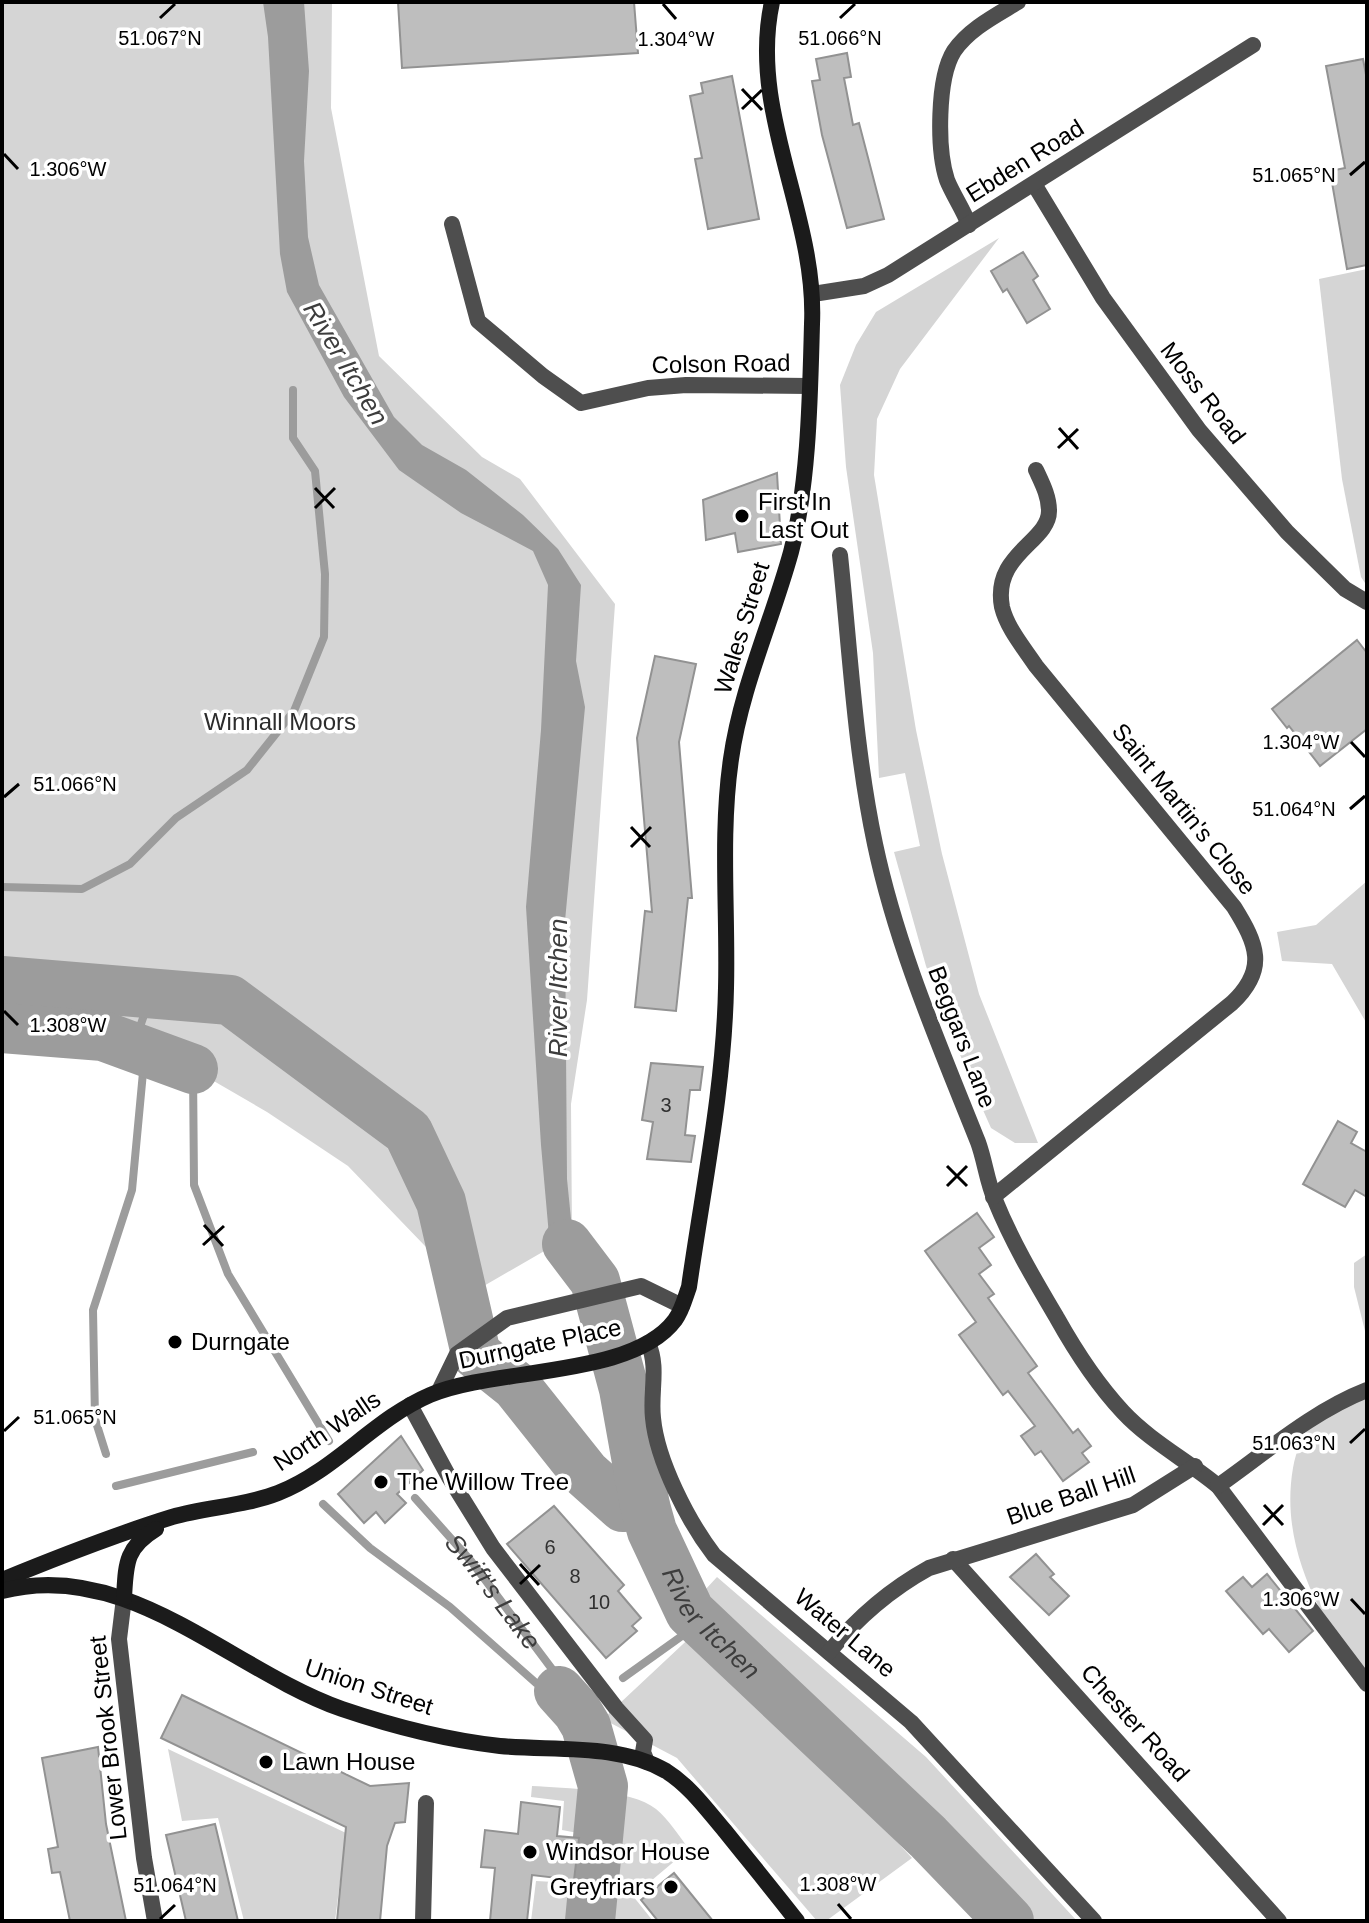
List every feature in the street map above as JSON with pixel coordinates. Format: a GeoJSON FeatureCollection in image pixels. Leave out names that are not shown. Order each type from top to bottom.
{"type":"FeatureCollection","features":[{"type":"Feature","properties":{"kind":"street","name":"Wales Street"},"geometry":{"type":"LineString","coordinates":[[705,1176],[726,991],[724,861],[731,760],[743,702],[792,549],[801,501],[809,386],[813,294],[779,146],[768,81],[767,51],[772,2]]}},
{"type":"Feature","properties":{"kind":"street"},"geometry":{"type":"LineString","coordinates":[[969,225],[948,181],[941,153],[939,125],[948,64],[965,38],[1018,2]]}},
{"type":"Feature","properties":{"kind":"street","name":"Ebden Road"},"geometry":{"type":"LineString","coordinates":[[813,294],[864,286],[888,275],[1253,45]]}},
{"type":"Feature","properties":{"kind":"street","name":"Moss Road"},"geometry":{"type":"LineString","coordinates":[[1034,184],[1103,298],[1199,430],[1287,532],[1345,589],[1367,602]]}},
{"type":"Feature","properties":{"kind":"street","name":"Colson Road"},"geometry":{"type":"LineString","coordinates":[[452,224],[478,321],[543,376],[581,403],[648,388],[673,386],[809,386]]}},
{"type":"Feature","properties":{"kind":"street","name":"Saint Martin's Close"},"geometry":{"type":"LineString","coordinates":[[993,1197],[1232,1003],[1241,994],[1257,965],[1254,944],[1234,907],[1036,666],[1008,623],[1002,605],[1006,571],[1016,555],[1037,535],[1050,514],[1046,493],[1036,470]]}},
{"type":"Feature","properties":{"kind":"street","name":"Beggars Lane"},"geometry":{"type":"LineString","coordinates":[[840,555],[866,799],[876,847],[910,972],[979,1146],[993,1197],[1024,1265],[1079,1358],[1143,1432],[1195,1466]]}},
{"type":"Feature","properties":{"kind":"street","name":"Durngate Place"},"geometry":{"type":"LineString","coordinates":[[410,1405],[439,1391],[484,1380],[588,1363],[644,1345],[668,1328],[682,1306],[689,1287],[705,1176]]}},
{"type":"Feature","properties":{"kind":"street","name":"Durngate Place"},"geometry":{"type":"LineString","coordinates":[[439,1391],[457,1354],[507,1318],[641,1286],[682,1306]]}},
{"type":"Feature","properties":{"kind":"street","name":"Water Lane"},"geometry":{"type":"LineString","coordinates":[[644,1345],[654,1363],[653,1418],[661,1452],[701,1539],[730,1570],[911,1722],[1094,1921]]}},
{"type":"Feature","properties":{"kind":"street"},"geometry":{"type":"LineString","coordinates":[[1218,1486],[1307,1423],[1367,1390]]}},
{"type":"Feature","properties":{"kind":"street"},"geometry":{"type":"LineString","coordinates":[[410,1405],[449,1477],[493,1548],[616,1708],[645,1740],[643,1752],[647,1762]]}},
{"type":"Feature","properties":{"kind":"street","name":"North Walls"},"geometry":{"type":"LineString","coordinates":[[2,1580],[83,1547],[175,1516],[277,1493],[331,1463],[410,1405]]}},
{"type":"Feature","properties":{"kind":"street"},"geometry":{"type":"LineString","coordinates":[[1195,1466],[1218,1486],[1367,1684]]}},
{"type":"Feature","properties":{"kind":"street","name":"Blue Ball Hill"},"geometry":{"type":"LineString","coordinates":[[829,1652],[847,1630],[902,1583],[929,1568],[1133,1505],[1195,1466]]}},
{"type":"Feature","properties":{"kind":"street","name":"North Walls"},"geometry":{"type":"LineString","coordinates":[[124,1598],[130,1551],[139,1539],[175,1516]]}},
{"type":"Feature","properties":{"kind":"street","name":"Chester Road"},"geometry":{"type":"LineString","coordinates":[[953,1559],[1279,1921]]}},
{"type":"Feature","properties":{"kind":"street","name":"Union Street"},"geometry":{"type":"LineString","coordinates":[[2,1591],[19,1587],[65,1587],[124,1598],[167,1617],[312,1698],[348,1711],[456,1739],[501,1746],[613,1754],[647,1762],[667,1772],[696,1796],[797,1921]]}},
{"type":"Feature","properties":{"kind":"street","name":"Lower Brook Street"},"geometry":{"type":"LineString","coordinates":[[124,1598],[119,1639],[144,1858],[155,1921]]}},
{"type":"Feature","properties":{"kind":"street"},"geometry":{"type":"LineString","coordinates":[[423,1921],[426,1803]]}},
{"type":"Feature","properties":{"kind":"green space","name":"Winnall Moors"},"geometry":{"type":"Polygon","coordinates":[[[2,2],[332,2],[331,108],[379,356],[482,457],[520,479],[615,604],[587,1000],[571,1104],[572,1235],[482,1287],[425,1246],[348,1166],[267,1112],[193,1069],[103,1036],[2,1028],[2,2]]]}},
{"type":"Feature","properties":{"kind":"green space"},"geometry":{"type":"Polygon","coordinates":[[[999,238],[900,369],[877,419],[874,475],[916,730],[942,854],[979,994],[1038,1143],[1015,1143],[991,1128],[926,966],[894,852],[920,846],[905,773],[879,778],[873,653],[846,467],[840,385],[856,345],[876,312],[999,238]]]}},
{"type":"Feature","properties":{"kind":"green space"},"geometry":{"type":"Polygon","coordinates":[[[1367,269],[1367,586],[1361,577],[1342,479],[1319,279],[1367,269]]]}},
{"type":"Feature","properties":{"kind":"green space"},"geometry":{"type":"Polygon","coordinates":[[[1367,881],[1367,1024],[1332,964],[1282,961],[1277,932],[1316,925],[1367,881]]]}},
{"type":"Feature","properties":{"kind":"green space"},"geometry":{"type":"Polygon","coordinates":[[[1367,1254],[1367,1339],[1354,1287],[1354,1263],[1367,1254]]]}},
{"type":"Feature","properties":{"kind":"green space"},"geometry":{"type":"Polygon","coordinates":[[[1367,1395],[1367,1684],[1334,1635],[1308,1583],[1292,1527],[1290,1498],[1296,1455],[1308,1430],[1323,1416],[1367,1395]]]}},
{"type":"Feature","properties":{"kind":"green space"},"geometry":{"type":"Polygon","coordinates":[[[717,1577],[926,1757],[1077,1921],[1030,1921],[953,1838],[693,1603],[717,1577]]]}},
{"type":"Feature","properties":{"kind":"green space"},"geometry":{"type":"Polygon","coordinates":[[[698,1630],[912,1858],[826,1921],[817,1921],[677,1758],[603,1719],[698,1630]]]}},
{"type":"Feature","properties":{"kind":"green space"},"geometry":{"type":"Polygon","coordinates":[[[168,1749],[346,1833],[335,1921],[244,1921],[218,1818],[182,1821],[168,1749]]]}},
{"type":"Feature","properties":{"kind":"green space"},"geometry":{"type":"Polygon","coordinates":[[[532,1786],[631,1797],[645,1802],[665,1818],[689,1849],[633,1896],[653,1921],[531,1921],[536,1881],[573,1883],[583,1834],[562,1830],[564,1801],[531,1797],[532,1786]]]}},
{"type":"Feature","properties":{"kind":"water"},"geometry":{"type":"Polygon","coordinates":[[[263,2],[304,2],[309,71],[304,161],[308,237],[319,285],[394,417],[422,445],[466,470],[523,515],[558,549],[581,585],[576,661],[585,707],[565,921],[567,1179],[574,1249],[615,1284],[581,1294],[563,1277],[550,1247],[526,907],[541,730],[548,585],[533,551],[461,513],[399,470],[344,397],[287,292],[280,254],[268,37],[263,2]]]}},
{"type":"Feature","properties":{"kind":"building"},"geometry":{"type":"Polygon","coordinates":[[[398,2],[634,2],[638,53],[402,68],[398,2]]]}},
{"type":"Feature","properties":{"kind":"building"},"geometry":{"type":"Polygon","coordinates":[[[847,53],[851,77],[844,78],[853,125],[859,123],[884,219],[847,228],[822,135],[812,81],[820,80],[816,59],[847,53]]]}},
{"type":"Feature","properties":{"kind":"building"},"geometry":{"type":"Polygon","coordinates":[[[1363,59],[1367,80],[1367,265],[1347,269],[1330,171],[1345,168],[1326,66],[1363,59]]]}},
{"type":"Feature","properties":{"kind":"building"},"geometry":{"type":"Polygon","coordinates":[[[732,76],[759,219],[708,229],[695,159],[702,158],[690,96],[703,93],[701,83],[732,76]]]}},
{"type":"Feature","properties":{"kind":"building"},"geometry":{"type":"Polygon","coordinates":[[[1023,252],[1038,276],[1033,280],[1050,309],[1027,323],[1007,289],[1003,292],[991,271],[1023,252]]]}},
{"type":"Feature","properties":{"kind":"building","name":"First In Last Out"},"geometry":{"type":"Polygon","coordinates":[[[777,473],[781,544],[738,552],[735,533],[706,540],[703,500],[777,473]]]}},
{"type":"Feature","properties":{"kind":"building"},"geometry":{"type":"Polygon","coordinates":[[[1357,640],[1367,653],[1367,729],[1320,766],[1272,709],[1357,640]]]}},
{"type":"Feature","properties":{"kind":"building"},"geometry":{"type":"Polygon","coordinates":[[[655,656],[696,664],[679,742],[692,898],[688,898],[676,1011],[635,1007],[645,911],[652,912],[637,738],[655,656]]]}},
{"type":"Feature","properties":{"kind":"building"},"geometry":{"type":"Polygon","coordinates":[[[651,1063],[703,1067],[700,1090],[690,1090],[685,1135],[695,1136],[691,1162],[647,1159],[653,1122],[642,1120],[651,1063]]]}},
{"type":"Feature","properties":{"kind":"building"},"geometry":{"type":"Polygon","coordinates":[[[1338,1121],[1357,1132],[1351,1143],[1367,1152],[1367,1197],[1355,1190],[1345,1207],[1303,1184],[1338,1121]]]}},
{"type":"Feature","properties":{"kind":"building"},"geometry":{"type":"Polygon","coordinates":[[[977,1213],[994,1237],[979,1248],[991,1265],[979,1274],[994,1294],[988,1298],[1037,1366],[1028,1373],[1073,1433],[1078,1429],[1091,1446],[1082,1453],[1089,1462],[1063,1481],[1041,1451],[1035,1455],[1021,1436],[1035,1426],[1008,1391],[1003,1395],[959,1335],[976,1322],[925,1251],[977,1213]]]}},
{"type":"Feature","properties":{"kind":"building","name":"The Willow Tree"},"geometry":{"type":"Polygon","coordinates":[[[401,1436],[423,1470],[397,1494],[406,1503],[385,1523],[376,1512],[364,1523],[338,1494],[401,1436]]]}},
{"type":"Feature","properties":{"kind":"building"},"geometry":{"type":"Polygon","coordinates":[[[554,1506],[624,1585],[618,1591],[641,1618],[632,1626],[637,1631],[606,1658],[507,1544],[554,1506]]]}},
{"type":"Feature","properties":{"kind":"building"},"geometry":{"type":"Polygon","coordinates":[[[1036,1554],[1054,1574],[1050,1577],[1069,1596],[1049,1615],[1010,1577],[1036,1554]]]}},
{"type":"Feature","properties":{"kind":"building"},"geometry":{"type":"Polygon","coordinates":[[[1267,1574],[1313,1631],[1289,1652],[1269,1629],[1263,1634],[1226,1591],[1243,1577],[1252,1587],[1267,1574]]]}},
{"type":"Feature","properties":{"kind":"building","name":"Lawn House"},"geometry":{"type":"Polygon","coordinates":[[[182,1695],[370,1786],[409,1783],[405,1822],[395,1823],[387,1846],[380,1921],[337,1921],[346,1827],[161,1738],[182,1695]]]}},
{"type":"Feature","properties":{"kind":"building"},"geometry":{"type":"Polygon","coordinates":[[[98,1747],[106,1824],[126,1921],[70,1921],[60,1872],[52,1873],[48,1849],[58,1847],[42,1758],[98,1747]]]}},
{"type":"Feature","properties":{"kind":"building","name":"Windsor House"},"geometry":{"type":"Polygon","coordinates":[[[521,1802],[560,1807],[557,1836],[579,1838],[574,1880],[532,1875],[527,1921],[490,1921],[495,1868],[481,1867],[485,1830],[518,1834],[521,1802]]]}},
{"type":"Feature","properties":{"kind":"building"},"geometry":{"type":"Polygon","coordinates":[[[215,1824],[238,1921],[186,1921],[166,1835],[215,1824]]]}},
{"type":"Feature","properties":{"kind":"building","name":"Greyfriars"},"geometry":{"type":"Polygon","coordinates":[[[674,1873],[713,1921],[658,1921],[641,1900],[674,1873]]]}},
{"type":"Feature","properties":{"kind":"waterway"},"geometry":{"type":"LineString","coordinates":[[2,887],[82,889],[130,864],[176,818],[247,770],[294,711],[324,637],[325,574],[315,471],[293,438],[293,390]]}},
{"type":"Feature","properties":{"kind":"waterway"},"geometry":{"type":"LineString","coordinates":[[2,981],[230,1000],[408,1132],[441,1202],[476,1354],[516,1386],[586,1474],[623,1507],[645,1506]]}},
{"type":"Feature","properties":{"kind":"waterway"},"geometry":{"type":"LineString","coordinates":[[133,1047],[152,992]]}},
{"type":"Feature","properties":{"kind":"waterway","name":"Swift's Lake"},"geometry":{"type":"LineString","coordinates":[[2,1028],[103,1036],[193,1069]]}},
{"type":"Feature","properties":{"kind":"waterway"},"geometry":{"type":"LineString","coordinates":[[106,1454],[95,1419],[93,1310],[132,1190],[145,1051]]}},
{"type":"Feature","properties":{"kind":"waterway","name":"Swift's Lake"},"geometry":{"type":"LineString","coordinates":[[193,1069],[194,1185],[228,1274],[329,1441]]}},
{"type":"Feature","properties":{"kind":"waterway","name":"River Itchen"},"geometry":{"type":"LineString","coordinates":[[567,1244],[595,1281],[624,1389],[652,1531],[690,1612],[928,1837],[1009,1921]]}},
{"type":"Feature","properties":{"kind":"waterway"},"geometry":{"type":"LineString","coordinates":[[116,1486],[253,1452]]}},
{"type":"Feature","properties":{"kind":"waterway","name":"Swift's Lake"},"geometry":{"type":"LineString","coordinates":[[415,1498],[471,1561],[555,1673],[559,1691]]}},
{"type":"Feature","properties":{"kind":"waterway"},"geometry":{"type":"LineString","coordinates":[[323,1504],[370,1548],[450,1607],[536,1683],[559,1691]]}},
{"type":"Feature","properties":{"kind":"waterway"},"geometry":{"type":"LineString","coordinates":[[623,1678],[700,1623]]}},
{"type":"Feature","properties":{"kind":"waterway","name":"Swift's Lake"},"geometry":{"type":"LineString","coordinates":[[559,1691],[586,1726],[603,1786],[590,1921]]}},
{"type":"Feature","properties":{"kind":"waterway"},"geometry":{"type":"LineString","coordinates":[[577,1711],[586,1705]]}},
{"type":"Feature","properties":{"kind":"place","name":"First In Last Out"},"geometry":{"type":"Point","coordinates":[742,516]}},
{"type":"Feature","properties":{"kind":"place","name":"Durngate"},"geometry":{"type":"Point","coordinates":[175,1342]}},
{"type":"Feature","properties":{"kind":"place","name":"The Willow Tree"},"geometry":{"type":"Point","coordinates":[381,1482]}},
{"type":"Feature","properties":{"kind":"place","name":"Lawn House"},"geometry":{"type":"Point","coordinates":[266,1762]}},
{"type":"Feature","properties":{"kind":"place","name":"Windsor House"},"geometry":{"type":"Point","coordinates":[530,1852]}},
{"type":"Feature","properties":{"kind":"place","name":"Greyfriars"},"geometry":{"type":"Point","coordinates":[671,1887]}}]}
